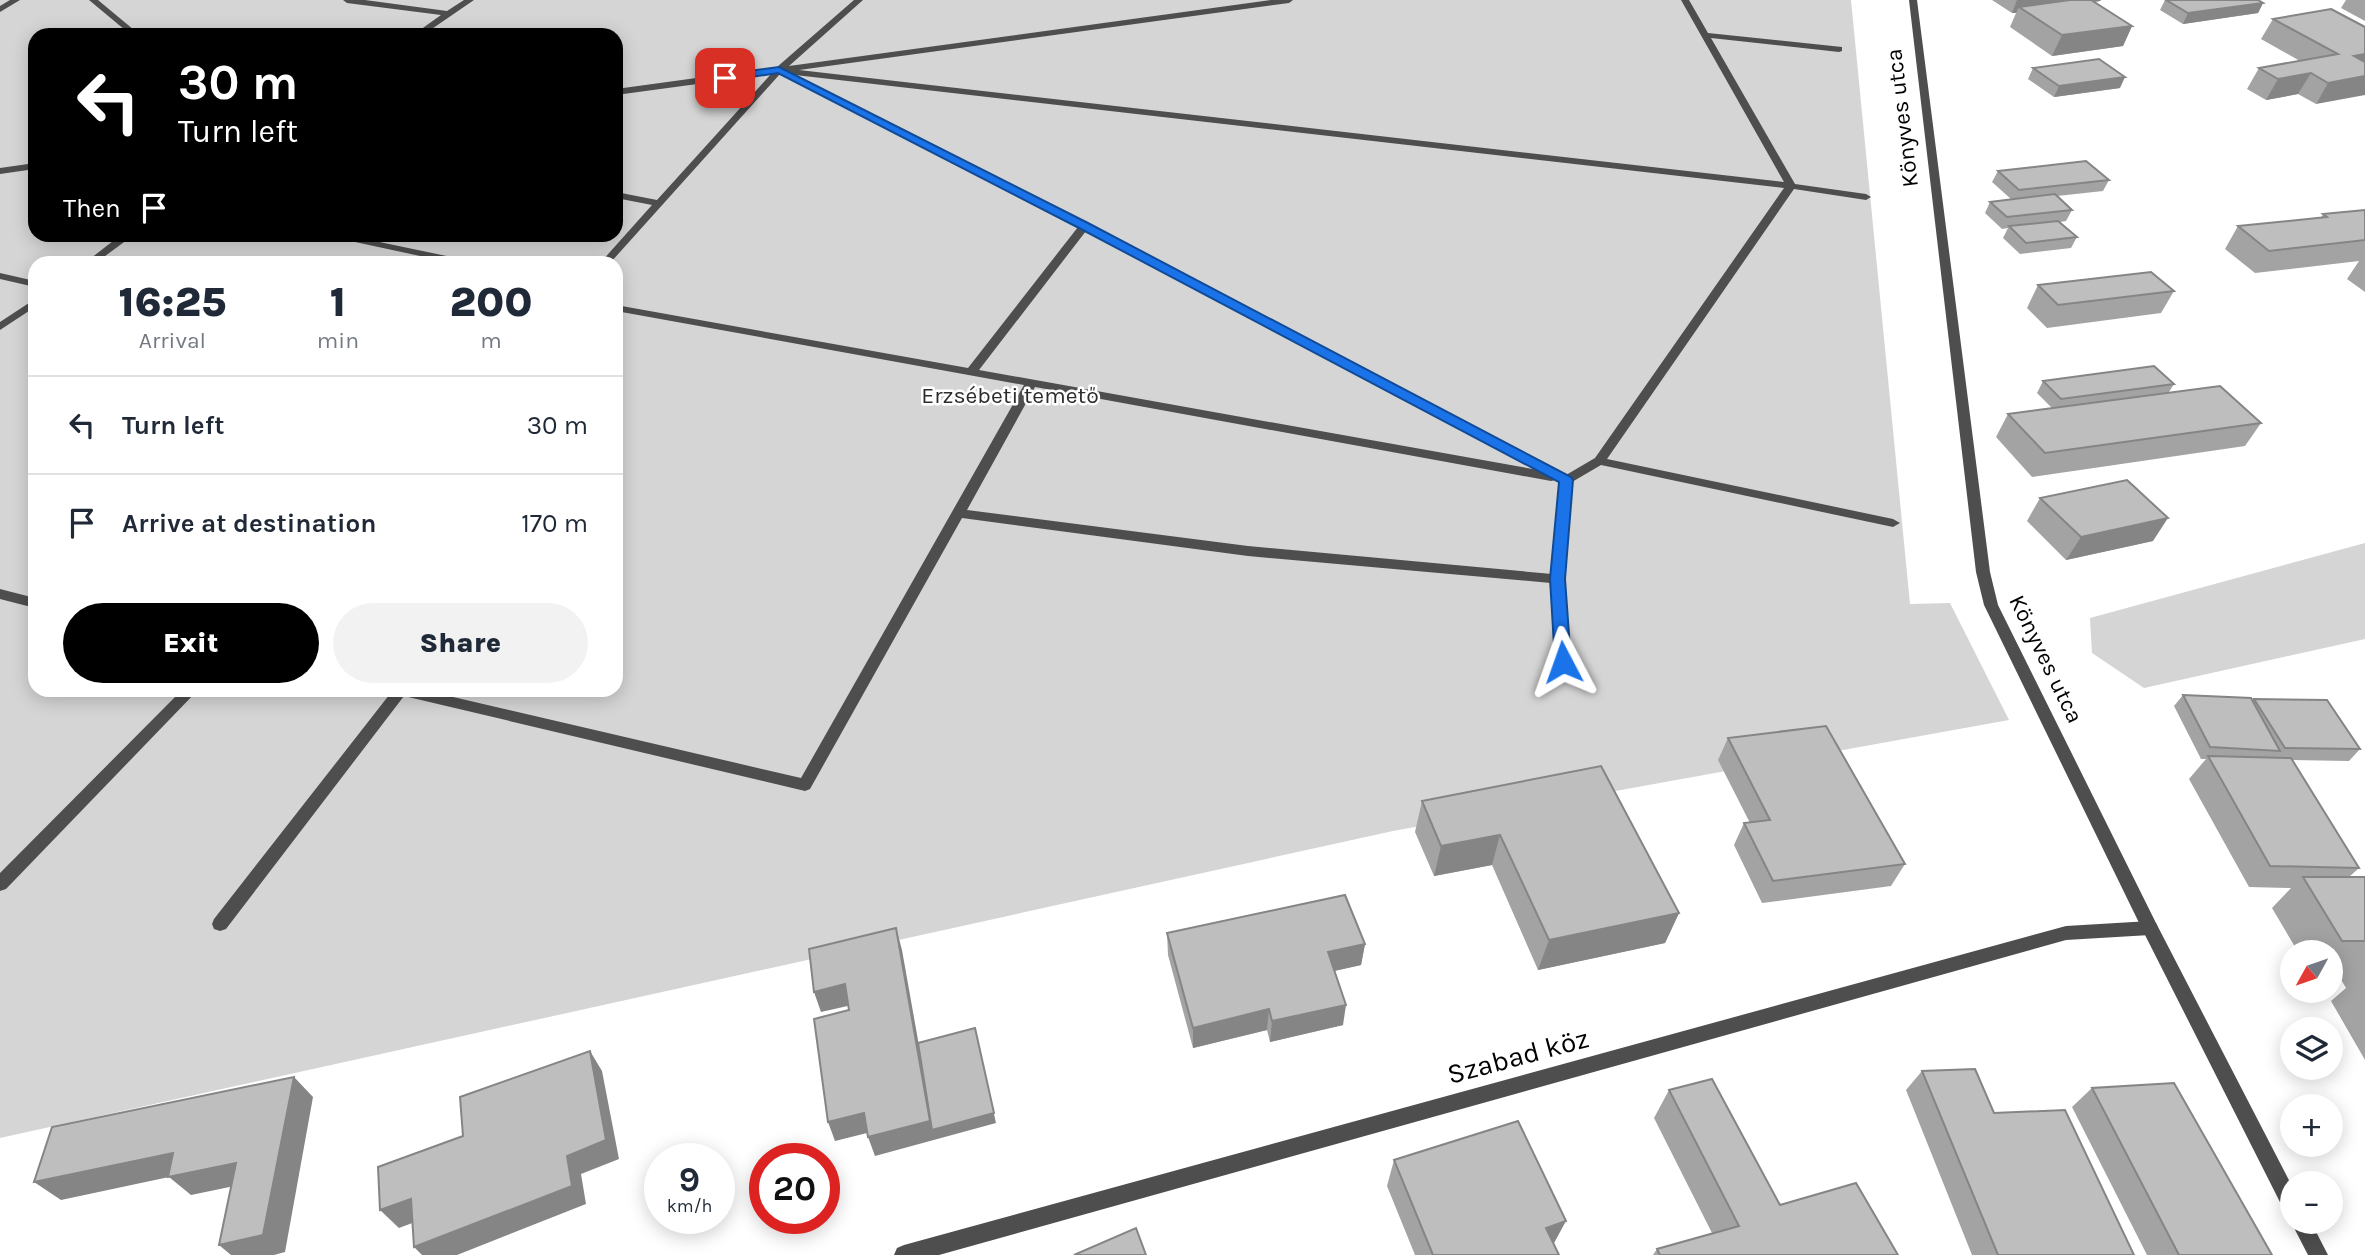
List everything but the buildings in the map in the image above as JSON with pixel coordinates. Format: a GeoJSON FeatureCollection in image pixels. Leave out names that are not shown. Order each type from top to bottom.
{"type":"FeatureCollection","features":[{"type":"Feature","properties":{"kind":"street"},"geometry":{"type":"LineString","coordinates":[[0,9],[16,0]]}},
{"type":"Feature","properties":{"kind":"street"},"geometry":{"type":"LineString","coordinates":[[93,0],[127,28]]}},
{"type":"Feature","properties":{"kind":"street"},"geometry":{"type":"LineString","coordinates":[[347,0],[449,14]]}},
{"type":"Feature","properties":{"kind":"street"},"geometry":{"type":"LineString","coordinates":[[428,28],[470,0]]}},
{"type":"Feature","properties":{"kind":"street"},"geometry":{"type":"LineString","coordinates":[[611,256],[779,70],[859,0]]}},
{"type":"Feature","properties":{"kind":"street"},"geometry":{"type":"LineString","coordinates":[[623,91],[1289,0]]}},
{"type":"Feature","properties":{"kind":"street"},"geometry":{"type":"LineString","coordinates":[[1685,0],[1791,186]]}},
{"type":"Feature","properties":{"kind":"street","name":"Könyves utca"},"geometry":{"type":"LineString","coordinates":[[1913,0],[1983,572],[1991,605],[2150,928],[2280,1182]]}},
{"type":"Feature","properties":{"kind":"street"},"geometry":{"type":"LineString","coordinates":[[1705,35],[1839,49]]}},
{"type":"Feature","properties":{"kind":"street"},"geometry":{"type":"LineString","coordinates":[[779,70],[1791,186],[1866,197]]}},
{"type":"Feature","properties":{"kind":"street"},"geometry":{"type":"LineString","coordinates":[[779,70],[1084,226],[1566,480]]}},
{"type":"Feature","properties":{"kind":"street"},"geometry":{"type":"LineString","coordinates":[[0,171],[28,167]]}},
{"type":"Feature","properties":{"kind":"street"},"geometry":{"type":"LineString","coordinates":[[623,310],[1566,480],[1599,461],[1791,186]]}},
{"type":"Feature","properties":{"kind":"street"},"geometry":{"type":"LineString","coordinates":[[623,196],[659,203]]}},
{"type":"Feature","properties":{"kind":"street"},"geometry":{"type":"LineString","coordinates":[[971,371],[1084,226]]}},
{"type":"Feature","properties":{"kind":"street"},"geometry":{"type":"LineString","coordinates":[[99,256],[119,242]]}},
{"type":"Feature","properties":{"kind":"street"},"geometry":{"type":"LineString","coordinates":[[362,242],[431,256]]}},
{"type":"Feature","properties":{"kind":"street"},"geometry":{"type":"LineString","coordinates":[[0,276],[28,282]]}},
{"type":"Feature","properties":{"kind":"street"},"geometry":{"type":"LineString","coordinates":[[0,327],[28,307]]}},
{"type":"Feature","properties":{"kind":"street"},"geometry":{"type":"LineString","coordinates":[[431,697],[805,785],[1031,382]]}},
{"type":"Feature","properties":{"kind":"street"},"geometry":{"type":"LineString","coordinates":[[1599,461],[1893,523]]}},
{"type":"Feature","properties":{"kind":"street"},"geometry":{"type":"LineString","coordinates":[[1563,662],[1558,579],[1566,480]]}},
{"type":"Feature","properties":{"kind":"street"},"geometry":{"type":"LineString","coordinates":[[958,513],[1248,551],[1558,579]]}},
{"type":"Feature","properties":{"kind":"street"},"geometry":{"type":"LineString","coordinates":[[0,594],[28,601]]}},
{"type":"Feature","properties":{"kind":"street"},"geometry":{"type":"LineString","coordinates":[[0,884],[184,697]]}},
{"type":"Feature","properties":{"kind":"street"},"geometry":{"type":"LineString","coordinates":[[220,924],[396,697]]}},
{"type":"Feature","properties":{"kind":"street","name":"Szabad köz"},"geometry":{"type":"LineString","coordinates":[[904,1255],[2066,933],[2150,928]]}},
{"type":"Feature","properties":{"kind":"street"},"geometry":{"type":"LineString","coordinates":[[2307,1234],[2318,1255]]}},
{"type":"Feature","properties":{"kind":"green space","name":"Erzsébeti temető"},"geometry":{"type":"Polygon","coordinates":[[[0,0],[1851,0],[1910,604],[1950,603],[2009,720],[1393,831],[0,1138],[0,0]]]}},
{"type":"Feature","properties":{"kind":"green space"},"geometry":{"type":"Polygon","coordinates":[[[2365,543],[2365,639],[2144,688],[2092,653],[2090,618],[2365,543]]]}},
{"type":"Feature","properties":{"kind":"route"},"geometry":{"type":"LineString","coordinates":[[725,78],[779,70],[1084,226],[1566,480],[1558,579],[1563,662]]}}]}
